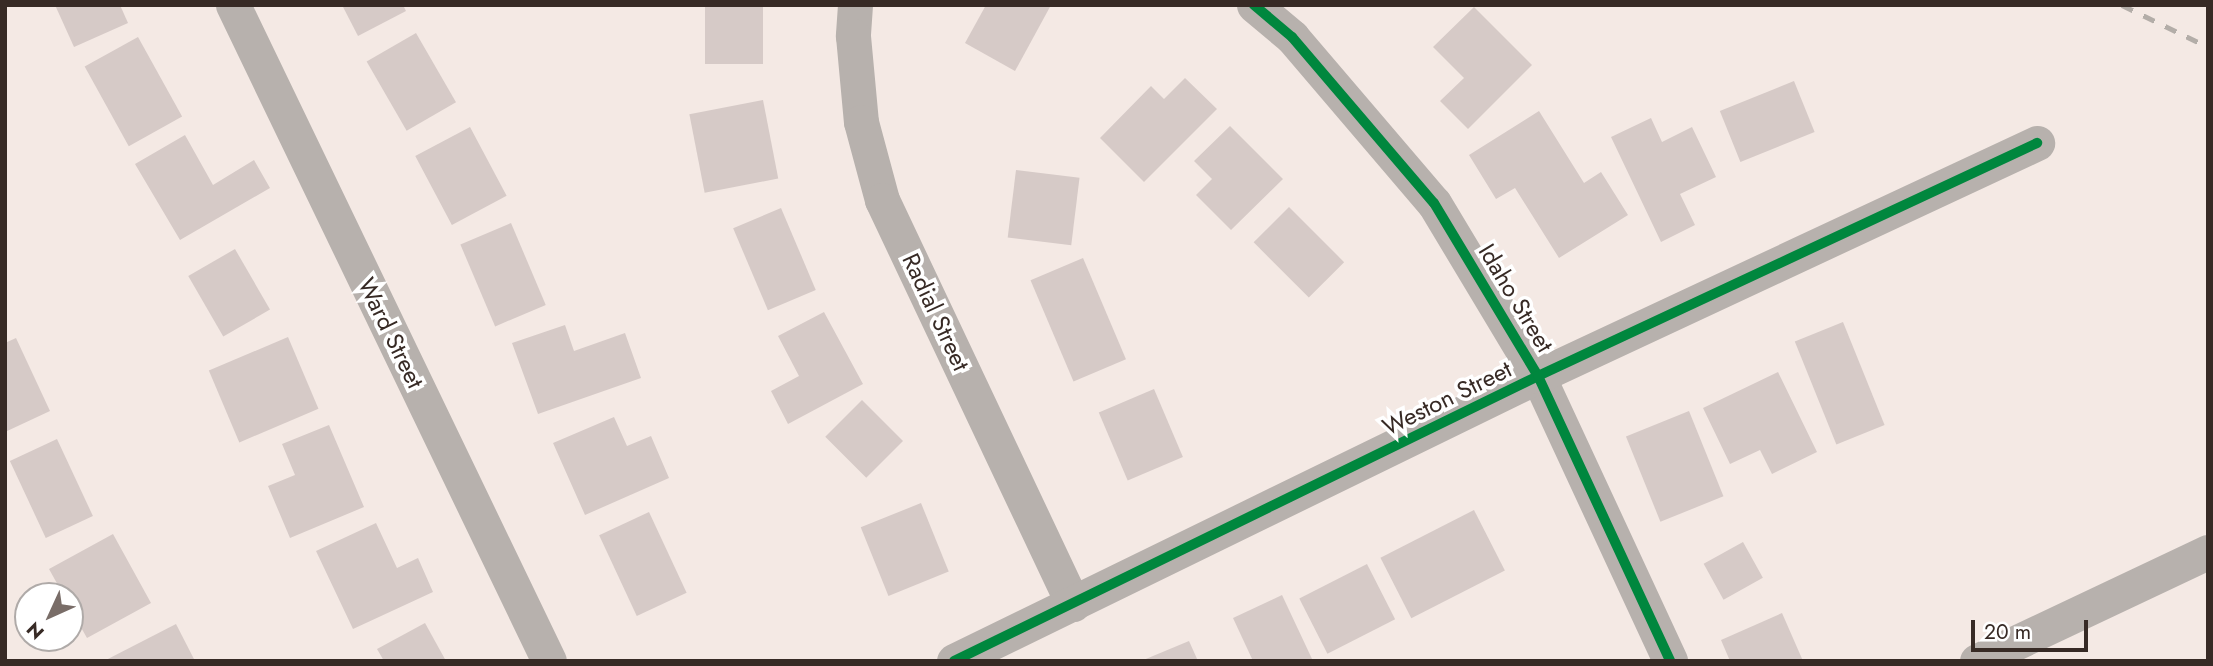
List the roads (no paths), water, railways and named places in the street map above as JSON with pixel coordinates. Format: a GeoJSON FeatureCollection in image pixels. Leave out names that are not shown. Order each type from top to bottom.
{"type":"FeatureCollection","features":[{"type":"Feature","properties":{"kind":"street","name":"Ward Street"},"geometry":{"type":"LineString","coordinates":[[233,5],[549,661]]}},
{"type":"Feature","properties":{"kind":"street","name":"Radial Street"},"geometry":{"type":"LineString","coordinates":[[855,5],[853,36],[861,122],[883,200],[1073,604]]}},
{"type":"Feature","properties":{"kind":"street","name":"Idaho Street"},"geometry":{"type":"LineString","coordinates":[[1254,5],[1292,37],[1434,203],[1538,376],[1670,661]]}},
{"type":"Feature","properties":{"kind":"street","name":"Weston Street"},"geometry":{"type":"LineString","coordinates":[[954,661],[1538,376],[2037,143]]}},
{"type":"Feature","properties":{"kind":"street"},"geometry":{"type":"LineString","coordinates":[[1977,661],[2208,552]]}},
{"type":"Feature","properties":{"kind":"railway"},"geometry":{"type":"LineString","coordinates":[[2122,5],[2208,47]]}}]}
